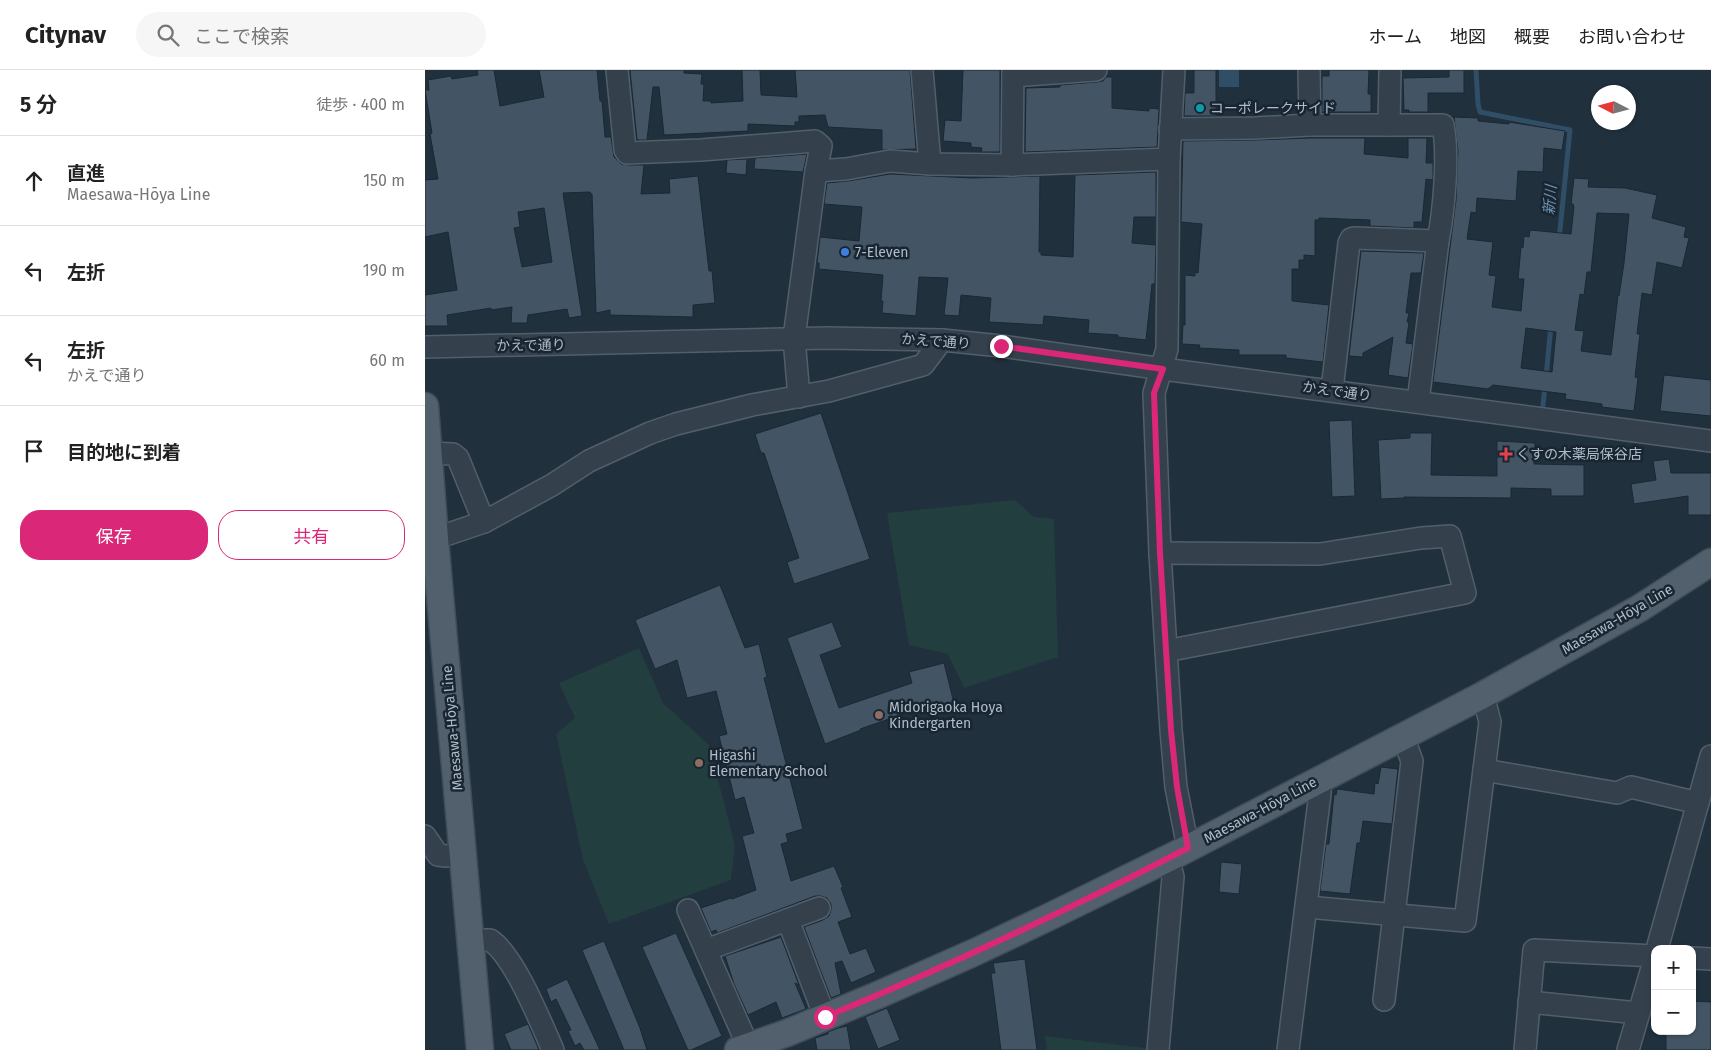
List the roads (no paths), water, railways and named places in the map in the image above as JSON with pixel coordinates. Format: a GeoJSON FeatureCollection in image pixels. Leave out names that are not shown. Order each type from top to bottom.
{"type":"FeatureCollection","features":[{"type":"Feature","properties":{"kind":"main road","name":"Maesawa-Hōya Line"},"geometry":{"type":"LineString","coordinates":[[425,406],[430,540],[463,855],[480,1050]]}},
{"type":"Feature","properties":{"kind":"main road","name":"Maesawa-Hōya Line"},"geometry":{"type":"LineString","coordinates":[[743,1048],[788,1042],[825,1017],[973,953],[1178,853],[1483,695],[1640,608],[1711,562]]}},
{"type":"Feature","properties":{"kind":"street"},"geometry":{"type":"LineString","coordinates":[[617,70],[625,150],[627,153],[701,150],[815,141],[821,146],[794,338],[799,397]]}},
{"type":"Feature","properties":{"kind":"street"},"geometry":{"type":"LineString","coordinates":[[922,70],[931,164]]}},
{"type":"Feature","properties":{"kind":"street"},"geometry":{"type":"LineString","coordinates":[[1011,165],[1013,73],[1096,70]]}},
{"type":"Feature","properties":{"kind":"street"},"geometry":{"type":"LineString","coordinates":[[1158,1050],[1173,877],[1178,853],[1177,787],[1160,553],[1154,393],[1163,369],[1167,349],[1169,159],[1174,70]]}},
{"type":"Feature","properties":{"kind":"street"},"geometry":{"type":"LineString","coordinates":[[1309,70],[1310,125]]}},
{"type":"Feature","properties":{"kind":"street"},"geometry":{"type":"LineString","coordinates":[[1389,125],[1390,70]]}},
{"type":"Feature","properties":{"kind":"street"},"geometry":{"type":"LineString","coordinates":[[1170,129],[1310,125],[1443,125],[1445,160],[1443,219],[1438,241],[1418,402]]}},
{"type":"Feature","properties":{"kind":"street"},"geometry":{"type":"LineString","coordinates":[[816,171],[846,169],[890,162],[1011,165],[1169,159]]}},
{"type":"Feature","properties":{"kind":"street"},"geometry":{"type":"LineString","coordinates":[[1332,390],[1351,239],[1438,241]]}},
{"type":"Feature","properties":{"kind":"street","name":"かえで通り"},"geometry":{"type":"LineString","coordinates":[[425,348],[794,338],[941,340],[1001,346],[1710,441]]}},
{"type":"Feature","properties":{"kind":"street"},"geometry":{"type":"LineString","coordinates":[[430,540],[484,522],[551,486],[589,461],[629,442],[677,424],[752,406],[829,391],[923,365],[941,340]]}},
{"type":"Feature","properties":{"kind":"street"},"geometry":{"type":"LineString","coordinates":[[428,453],[453,454],[458,458],[484,522]]}},
{"type":"Feature","properties":{"kind":"street"},"geometry":{"type":"LineString","coordinates":[[1160,553],[1320,554],[1421,538],[1450,536],[1465,593],[1166,651]]}},
{"type":"Feature","properties":{"kind":"street"},"geometry":{"type":"LineString","coordinates":[[1307,908],[1465,921],[1490,722],[1483,695]]}},
{"type":"Feature","properties":{"kind":"street"},"geometry":{"type":"LineString","coordinates":[[1384,1000],[1412,761],[1403,737]]}},
{"type":"Feature","properties":{"kind":"street"},"geometry":{"type":"LineString","coordinates":[[1658,945],[1711,756]]}},
{"type":"Feature","properties":{"kind":"street"},"geometry":{"type":"LineString","coordinates":[[1484,770],[1617,793],[1631,787],[1698,802]]}},
{"type":"Feature","properties":{"kind":"street"},"geometry":{"type":"LineString","coordinates":[[1288,1050],[1321,793],[1321,778]]}},
{"type":"Feature","properties":{"kind":"street"},"geometry":{"type":"LineString","coordinates":[[425,836],[438,855],[463,855]]}},
{"type":"Feature","properties":{"kind":"street"},"geometry":{"type":"LineString","coordinates":[[706,950],[819,908]]}},
{"type":"Feature","properties":{"kind":"street"},"geometry":{"type":"LineString","coordinates":[[688,910],[706,950],[743,1048]]}},
{"type":"Feature","properties":{"kind":"street"},"geometry":{"type":"LineString","coordinates":[[788,920],[825,1017]]}},
{"type":"Feature","properties":{"kind":"street"},"geometry":{"type":"LineString","coordinates":[[471,940],[491,940],[500,948],[521,981],[553,1050]]}},
{"type":"Feature","properties":{"kind":"street"},"geometry":{"type":"LineString","coordinates":[[1525,1050],[1534,950],[1651,957]]}},
{"type":"Feature","properties":{"kind":"street"},"geometry":{"type":"LineString","coordinates":[[1696,958],[1711,959]]}},
{"type":"Feature","properties":{"kind":"street"},"geometry":{"type":"LineString","coordinates":[[1628,1050],[1651,970]]}},
{"type":"Feature","properties":{"kind":"street"},"geometry":{"type":"LineString","coordinates":[[1529,1002],[1638,1013]]}},
{"type":"Feature","properties":{"kind":"water"},"geometry":{"type":"Polygon","coordinates":[[[1219,70],[1239,70],[1239,87],[1219,87],[1219,70]]]}},
{"type":"Feature","properties":{"kind":"waterway","name":"新川"},"geometry":{"type":"LineString","coordinates":[[1476,70],[1480,112],[1570,130],[1559,240]]}},
{"type":"Feature","properties":{"kind":"waterway","name":"新川"},"geometry":{"type":"LineString","coordinates":[[1546,377],[1551,325]]}},
{"type":"Feature","properties":{"kind":"waterway","name":"新川"},"geometry":{"type":"LineString","coordinates":[[1543,405],[1545,385]]}},
{"type":"Feature","properties":{"kind":"place","name":"コーポレークサイド"},"geometry":{"type":"Point","coordinates":[1200,108]}},
{"type":"Feature","properties":{"kind":"place","name":"7-Eleven"},"geometry":{"type":"Point","coordinates":[845,252]}},
{"type":"Feature","properties":{"kind":"place","name":"くすの木薬局保谷店"},"geometry":{"type":"Point","coordinates":[1506,454]}},
{"type":"Feature","properties":{"kind":"place","name":"Midorigaoka Hoya Kindergarten"},"geometry":{"type":"Point","coordinates":[879,715]}},
{"type":"Feature","properties":{"kind":"place","name":"Higashi Elementary School"},"geometry":{"type":"Point","coordinates":[699,763]}}]}
